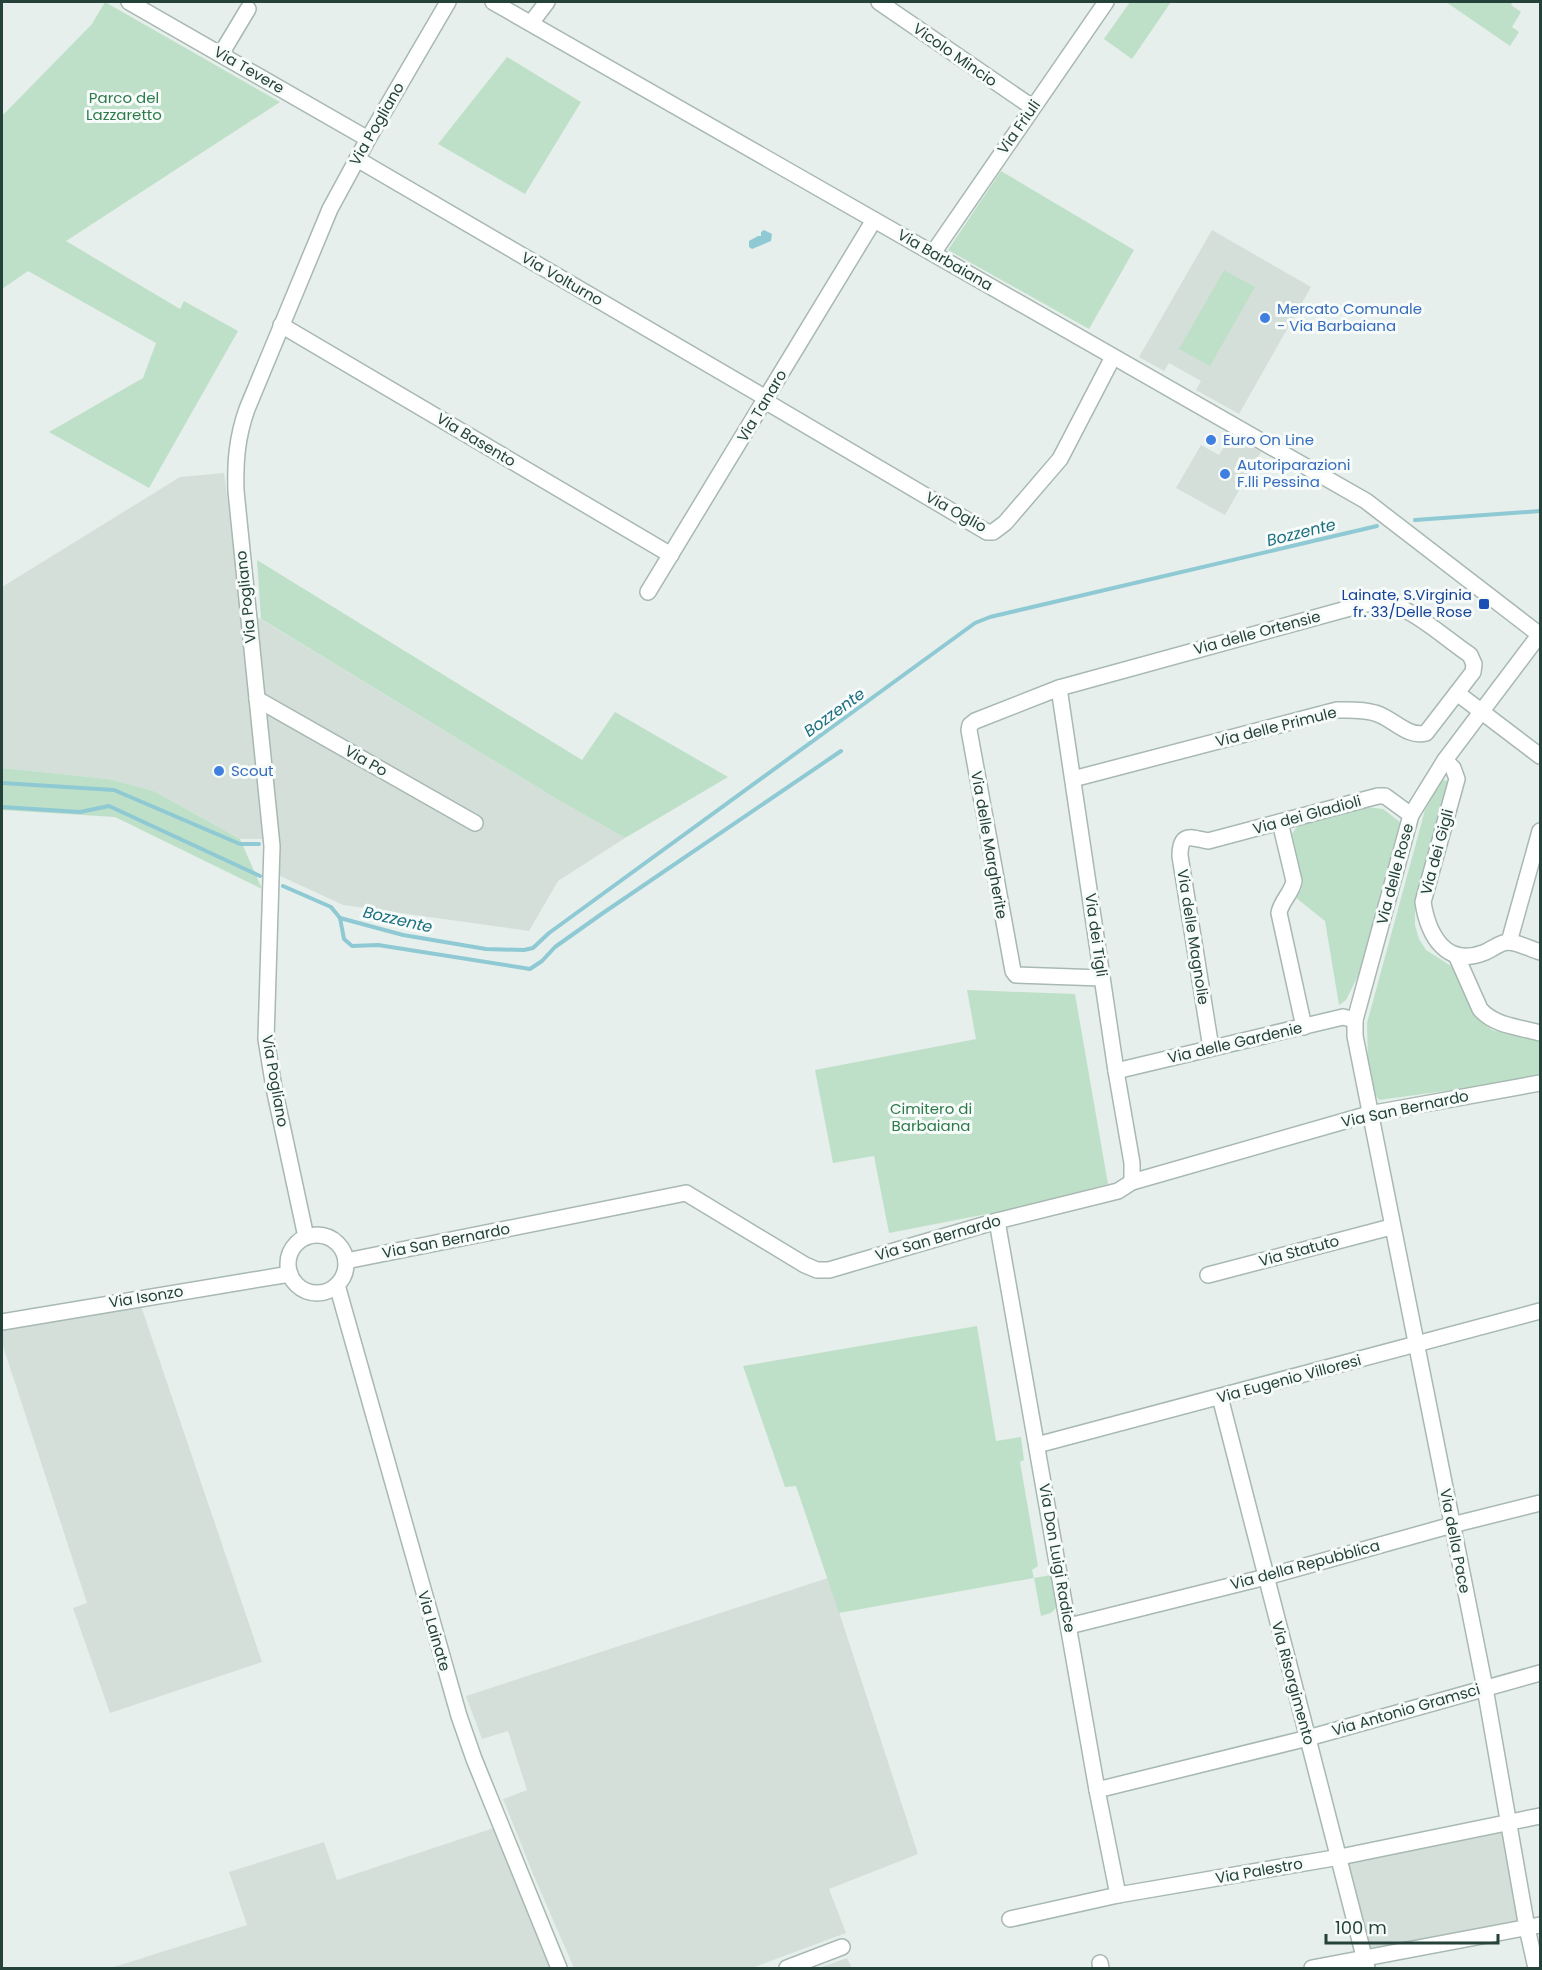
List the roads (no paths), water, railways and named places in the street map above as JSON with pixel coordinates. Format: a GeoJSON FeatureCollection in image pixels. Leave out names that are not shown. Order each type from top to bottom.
{"type":"FeatureCollection","features":[{"type":"Feature","properties":{"kind":"street","name":"Via Tevere"},"geometry":{"type":"LineString","coordinates":[[129,2],[368,139]]}},
{"type":"Feature","properties":{"kind":"street","name":"Via Pogliano"},"geometry":{"type":"LineString","coordinates":[[306,1237],[274,1088],[266,1039],[272,846],[235,464],[241,424],[330,208],[448,2]]}},
{"type":"Feature","properties":{"kind":"street","name":"Via Barbaiana"},"geometry":{"type":"LineString","coordinates":[[493,2],[1366,501],[1540,634]]}},
{"type":"Feature","properties":{"kind":"street"},"geometry":{"type":"LineString","coordinates":[[531,23],[547,2]]}},
{"type":"Feature","properties":{"kind":"street","name":"Vicolo Mincio"},"geometry":{"type":"LineString","coordinates":[[879,2],[1032,107]]}},
{"type":"Feature","properties":{"kind":"street","name":"Via Friuli"},"geometry":{"type":"LineString","coordinates":[[933,253],[1106,2]]}},
{"type":"Feature","properties":{"kind":"street"},"geometry":{"type":"LineString","coordinates":[[221,54],[248,9]]}},
{"type":"Feature","properties":{"kind":"street","name":"Via Volturno"},"geometry":{"type":"LineString","coordinates":[[357,159],[766,400]]}},
{"type":"Feature","properties":{"kind":"street","name":"Via Tanaro"},"geometry":{"type":"LineString","coordinates":[[648,592],[874,220]]}},
{"type":"Feature","properties":{"kind":"street","name":"Via Basento"},"geometry":{"type":"LineString","coordinates":[[281,325],[671,555]]}},
{"type":"Feature","properties":{"kind":"street","name":"Via Oglio"},"geometry":{"type":"LineString","coordinates":[[766,400],[987,532],[993,532],[1005,523],[1060,459],[1113,357]]}},
{"type":"Feature","properties":{"kind":"street","name":"Via delle Ortensie"},"geometry":{"type":"LineString","coordinates":[[1059,688],[1361,604],[1378,602],[1391,604],[1408,611],[1470,655],[1474,664],[1473,672],[1458,693]]}},
{"type":"Feature","properties":{"kind":"street","name":"Via delle Rose"},"geometry":{"type":"LineString","coordinates":[[1369,1114],[1354,1036],[1355,1020],[1411,814],[1445,760],[1540,634]]}},
{"type":"Feature","properties":{"kind":"street","name":"Via dei Tigli"},"geometry":{"type":"LineString","coordinates":[[1059,688],[1116,1071],[1132,1163],[1132,1182]]}},
{"type":"Feature","properties":{"kind":"street","name":"Via delle Margherite"},"geometry":{"type":"LineString","coordinates":[[1059,688],[975,721],[970,724],[969,730],[1013,971],[1016,975],[1102,978]]}},
{"type":"Feature","properties":{"kind":"street"},"geometry":{"type":"LineString","coordinates":[[1458,693],[1540,756]]}},
{"type":"Feature","properties":{"kind":"street","name":"Via delle Primule"},"geometry":{"type":"LineString","coordinates":[[1072,779],[1337,711],[1374,712],[1390,719],[1411,734],[1419,735],[1432,728],[1458,693]]}},
{"type":"Feature","properties":{"kind":"street","name":"Via Po"},"geometry":{"type":"LineString","coordinates":[[257,699],[475,823]]}},
{"type":"Feature","properties":{"kind":"street","name":"Via dei Gigli"},"geometry":{"type":"LineString","coordinates":[[1445,760],[1453,768],[1457,779],[1423,902],[1426,920],[1432,935],[1442,947],[1456,955]]}},
{"type":"Feature","properties":{"kind":"street","name":"Via dei Gladioli"},"geometry":{"type":"LineString","coordinates":[[1197,838],[1208,841],[1378,796],[1385,796],[1411,814]]}},
{"type":"Feature","properties":{"kind":"street"},"geometry":{"type":"LineString","coordinates":[[1280,822],[1294,881],[1293,887],[1280,906],[1279,913],[1304,1026]]}},
{"type":"Feature","properties":{"kind":"street"},"geometry":{"type":"LineString","coordinates":[[1509,942],[1540,831]]}},
{"type":"Feature","properties":{"kind":"street","name":"Via delle Magnolie"},"geometry":{"type":"LineString","coordinates":[[1197,838],[1186,839],[1180,847],[1180,856],[1211,1048]]}},
{"type":"Feature","properties":{"kind":"street"},"geometry":{"type":"LineString","coordinates":[[1540,952],[1509,942],[1484,953],[1456,955],[1480,1009],[1490,1020],[1540,1033]]}},
{"type":"Feature","properties":{"kind":"street","name":"Via delle Gardenie"},"geometry":{"type":"LineString","coordinates":[[1116,1071],[1342,1017],[1355,1020]]}},
{"type":"Feature","properties":{"kind":"street","name":"Via San Bernardo"},"geometry":{"type":"LineString","coordinates":[[346,1261],[686,1193],[805,1265],[817,1270],[829,1270],[998,1221],[1118,1191],[1132,1182],[1369,1114],[1540,1083]]}},
{"type":"Feature","properties":{"kind":"street","name":"Via della Pace"},"geometry":{"type":"LineString","coordinates":[[1369,1114],[1485,1688],[1508,1824],[1534,1927],[1536,1968]]}},
{"type":"Feature","properties":{"kind":"street","name":"Via Don Luigi Radice"},"geometry":{"type":"LineString","coordinates":[[998,1221],[1097,1790],[1118,1895]]}},
{"type":"Feature","properties":{"kind":"street","name":"Via Statuto"},"geometry":{"type":"LineString","coordinates":[[1208,1275],[1391,1227]]}},
{"type":"Feature","properties":{"kind":"street"},"geometry":{"type":"LineString","coordinates":[[318,1235],[329,1237],[338,1244],[346,1261],[344,1275],[337,1285],[327,1291],[316,1293],[296,1284],[290,1274],[288,1263],[290,1252],[297,1243],[306,1237],[318,1235]]}},
{"type":"Feature","properties":{"kind":"street","name":"Via Isonzo"},"geometry":{"type":"LineString","coordinates":[[2,1322],[290,1274]]}},
{"type":"Feature","properties":{"kind":"street","name":"Via Lainate"},"geometry":{"type":"LineString","coordinates":[[337,1285],[459,1716],[559,1968]]}},
{"type":"Feature","properties":{"kind":"street","name":"Via Eugenio Villoresi"},"geometry":{"type":"LineString","coordinates":[[1037,1445],[1540,1311]]}},
{"type":"Feature","properties":{"kind":"street","name":"Via Risorgimento"},"geometry":{"type":"LineString","coordinates":[[1220,1397],[1366,1963]]}},
{"type":"Feature","properties":{"kind":"street","name":"Via della Repubblica"},"geometry":{"type":"LineString","coordinates":[[1068,1626],[1266,1577],[1540,1503]]}},
{"type":"Feature","properties":{"kind":"street","name":"Via Antonio Gramsci"},"geometry":{"type":"LineString","coordinates":[[1097,1790],[1308,1738],[1540,1673]]}},
{"type":"Feature","properties":{"kind":"street","name":"Via Palestro"},"geometry":{"type":"LineString","coordinates":[[1010,1918],[1118,1895],[1340,1857],[1540,1816]]}},
{"type":"Feature","properties":{"kind":"street"},"geometry":{"type":"LineString","coordinates":[[1312,1968],[1366,1963],[1534,1927]]}},
{"type":"Feature","properties":{"kind":"street"},"geometry":{"type":"LineString","coordinates":[[786,1968],[842,1947]]}},
{"type":"Feature","properties":{"kind":"water"},"geometry":{"type":"Polygon","coordinates":[[[764,230],[772,234],[771,241],[752,249],[749,247],[749,241],[761,236],[764,230]]]}},
{"type":"Feature","properties":{"kind":"waterway","name":"Bozzente"},"geometry":{"type":"LineString","coordinates":[[1415,520],[1540,511]]}},
{"type":"Feature","properties":{"kind":"waterway","name":"Bozzente"},"geometry":{"type":"LineString","coordinates":[[283,886],[331,907],[340,918],[403,935],[486,949],[524,950],[533,948],[549,933],[975,623],[990,617],[1377,526]]}},
{"type":"Feature","properties":{"kind":"waterway","name":"Bozzente"},"geometry":{"type":"LineString","coordinates":[[340,918],[344,939],[352,946],[378,945],[530,969],[542,961],[555,947],[603,913],[841,751]]}},
{"type":"Feature","properties":{"kind":"waterway"},"geometry":{"type":"LineString","coordinates":[[2,783],[114,790],[240,844],[259,844]]}},
{"type":"Feature","properties":{"kind":"waterway","name":"Bozzente"},"geometry":{"type":"LineString","coordinates":[[2,807],[80,812],[109,806],[260,876]]}},
{"type":"Feature","properties":{"kind":"place","name":"Mercato Comunale - Via Barbaiana"},"geometry":{"type":"Point","coordinates":[1265,318]}},
{"type":"Feature","properties":{"kind":"place","name":"Euro On Line"},"geometry":{"type":"Point","coordinates":[1211,440]}},
{"type":"Feature","properties":{"kind":"place","name":"Autoriparazioni F.lli Pessina"},"geometry":{"type":"Point","coordinates":[1225,474]}},
{"type":"Feature","properties":{"kind":"place","name":"Lainate, S.Virginia fr. 33/Delle Rose"},"geometry":{"type":"Point","coordinates":[1484,604]}},
{"type":"Feature","properties":{"kind":"place","name":"Scout"},"geometry":{"type":"Point","coordinates":[219,771]}},
{"type":"Feature","properties":{"kind":"park label","name":"Parco del Lazzaretto"},"geometry":{"type":"Point","coordinates":[124,106]}},
{"type":"Feature","properties":{"kind":"park label","name":"Cimitero di Barbaiana"},"geometry":{"type":"Point","coordinates":[931,1118]}}]}
